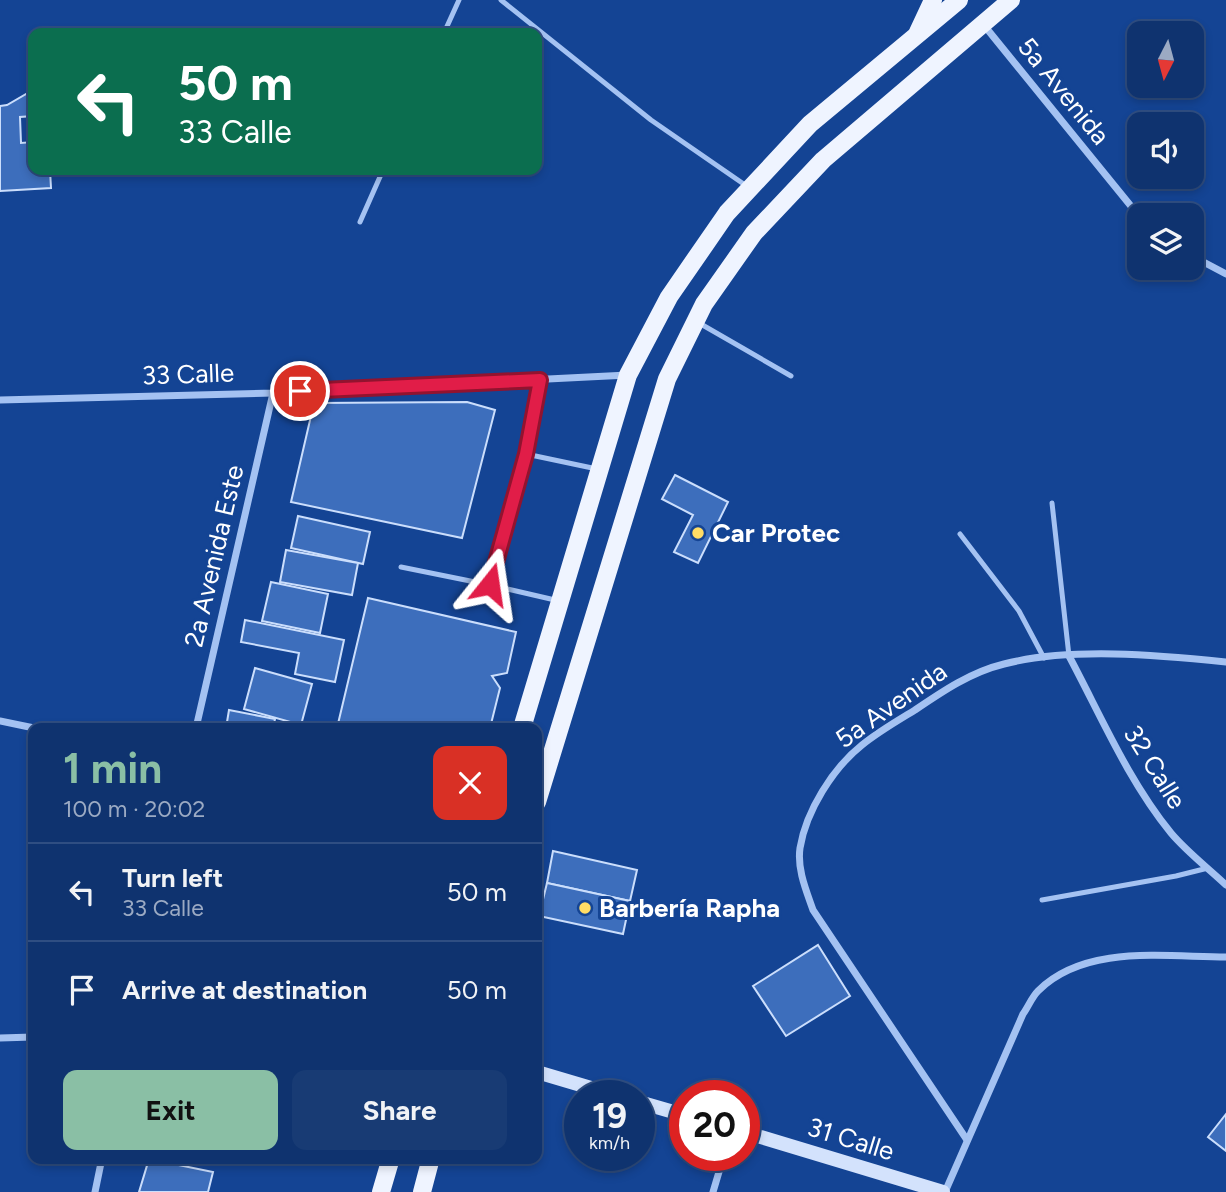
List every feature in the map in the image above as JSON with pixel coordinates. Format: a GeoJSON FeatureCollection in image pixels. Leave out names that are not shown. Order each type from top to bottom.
{"type":"FeatureCollection","features":[{"type":"Feature","properties":{"kind":"main road"},"geometry":{"type":"LineString","coordinates":[[916,37],[933,0]]}},
{"type":"Feature","properties":{"kind":"main road"},"geometry":{"type":"LineString","coordinates":[[524,723],[628,375],[669,297],[727,213],[810,124],[959,0]]}},
{"type":"Feature","properties":{"kind":"main road"},"geometry":{"type":"LineString","coordinates":[[542,786],[667,379],[704,304],[754,233],[823,160],[1011,0]]}},
{"type":"Feature","properties":{"kind":"main road"},"geometry":{"type":"LineString","coordinates":[[382,1192],[389,1164]]}},
{"type":"Feature","properties":{"kind":"main road"},"geometry":{"type":"LineString","coordinates":[[422,1192],[429,1164]]}},
{"type":"Feature","properties":{"kind":"street","name":"5a Avenida"},"geometry":{"type":"LineString","coordinates":[[982,23],[1128,203]]}},
{"type":"Feature","properties":{"kind":"street"},"geometry":{"type":"LineString","coordinates":[[1204,262],[1226,274]]}},
{"type":"Feature","properties":{"kind":"street","name":"33 Calle"},"geometry":{"type":"LineString","coordinates":[[0,400],[273,393],[628,375]]}},
{"type":"Feature","properties":{"kind":"street","name":"2a Avenida Este"},"geometry":{"type":"LineString","coordinates":[[197,723],[273,393]]}},
{"type":"Feature","properties":{"kind":"street","name":"5a Avenida"},"geometry":{"type":"LineString","coordinates":[[967,1140],[813,909],[802,878],[800,849],[819,798],[837,770],[861,745],[971,675],[1004,664],[1069,656],[1156,655],[1226,662]]}},
{"type":"Feature","properties":{"kind":"street","name":"32 Calle"},"geometry":{"type":"LineString","coordinates":[[1069,656],[1118,754],[1151,807],[1173,836],[1226,885]]}},
{"type":"Feature","properties":{"kind":"street"},"geometry":{"type":"LineString","coordinates":[[0,721],[28,727]]}},
{"type":"Feature","properties":{"kind":"street"},"geometry":{"type":"LineString","coordinates":[[944,1192],[1023,1014],[1036,992],[1063,972],[1097,960],[1226,957]]}},
{"type":"Feature","properties":{"kind":"street"},"geometry":{"type":"LineString","coordinates":[[0,1038],[28,1037]]}},
{"type":"Feature","properties":{"kind":"street"},"geometry":{"type":"LineString","coordinates":[[542,1073],[564,1080]]}},
{"type":"Feature","properties":{"kind":"street","name":"31 Calle"},"geometry":{"type":"LineString","coordinates":[[760,1137],[944,1192]]}},
{"type":"Feature","properties":{"kind":"street"},"geometry":{"type":"LineString","coordinates":[[95,1192],[101,1164]]}},
{"type":"Feature","properties":{"kind":"street"},"geometry":{"type":"LineString","coordinates":[[713,1192],[719,1171]]}},
{"type":"Feature","properties":{"kind":"lane"},"geometry":{"type":"LineString","coordinates":[[446,28],[459,0]]}},
{"type":"Feature","properties":{"kind":"lane"},"geometry":{"type":"LineString","coordinates":[[501,0],[536,28]]}},
{"type":"Feature","properties":{"kind":"lane"},"geometry":{"type":"LineString","coordinates":[[542,33],[651,120],[750,188]]}},
{"type":"Feature","properties":{"kind":"lane"},"geometry":{"type":"LineString","coordinates":[[359,222],[381,175]]}},
{"type":"Feature","properties":{"kind":"lane"},"geometry":{"type":"LineString","coordinates":[[696,321],[791,376]]}},
{"type":"Feature","properties":{"kind":"lane"},"geometry":{"type":"LineString","coordinates":[[490,584],[526,454],[540,380]]}},
{"type":"Feature","properties":{"kind":"lane"},"geometry":{"type":"LineString","coordinates":[[526,454],[600,470]]}},
{"type":"Feature","properties":{"kind":"lane"},"geometry":{"type":"LineString","coordinates":[[1052,503],[1069,656]]}},
{"type":"Feature","properties":{"kind":"lane"},"geometry":{"type":"LineString","coordinates":[[960,534],[1019,611],[1044,658]]}},
{"type":"Feature","properties":{"kind":"lane"},"geometry":{"type":"LineString","coordinates":[[401,567],[490,584],[560,602]]}},
{"type":"Feature","properties":{"kind":"lane"},"geometry":{"type":"LineString","coordinates":[[1042,900],[1208,868]]}},
{"type":"Feature","properties":{"kind":"building"},"geometry":{"type":"Polygon","coordinates":[[[28,93],[28,116],[20,117],[21,143],[28,142],[28,175],[50,175],[51,188],[0,191],[0,106],[28,93]]]}},
{"type":"Feature","properties":{"kind":"building"},"geometry":{"type":"Polygon","coordinates":[[[467,402],[495,410],[462,538],[291,502],[314,403],[467,402]]]}},
{"type":"Feature","properties":{"kind":"building","name":"Car Protec"},"geometry":{"type":"Polygon","coordinates":[[[675,475],[728,502],[698,563],[674,552],[693,515],[662,499],[675,475]]]}},
{"type":"Feature","properties":{"kind":"building"},"geometry":{"type":"Polygon","coordinates":[[[298,516],[370,532],[363,564],[291,548],[298,516]]]}},
{"type":"Feature","properties":{"kind":"building"},"geometry":{"type":"Polygon","coordinates":[[[286,550],[358,563],[352,595],[280,582],[286,550]]]}},
{"type":"Feature","properties":{"kind":"building"},"geometry":{"type":"Polygon","coordinates":[[[271,582],[328,594],[320,633],[262,621],[271,582]]]}},
{"type":"Feature","properties":{"kind":"building"},"geometry":{"type":"Polygon","coordinates":[[[368,598],[516,632],[507,673],[492,676],[500,688],[491,723],[338,723],[368,598]]]}},
{"type":"Feature","properties":{"kind":"building"},"geometry":{"type":"Polygon","coordinates":[[[245,620],[344,640],[335,682],[295,674],[299,653],[241,642],[245,620]]]}},
{"type":"Feature","properties":{"kind":"building"},"geometry":{"type":"Polygon","coordinates":[[[255,668],[312,684],[302,723],[244,709],[255,668]]]}},
{"type":"Feature","properties":{"kind":"building"},"geometry":{"type":"Polygon","coordinates":[[[229,710],[275,719],[274,723],[227,723],[229,710]]]}},
{"type":"Feature","properties":{"kind":"building"},"geometry":{"type":"Polygon","coordinates":[[[553,851],[637,870],[630,901],[547,883],[553,851]]]}},
{"type":"Feature","properties":{"kind":"building","name":"Barbería Rapha"},"geometry":{"type":"Polygon","coordinates":[[[547,883],[630,901],[623,934],[542,917],[547,883]]]}},
{"type":"Feature","properties":{"kind":"building"},"geometry":{"type":"Polygon","coordinates":[[[818,945],[850,996],[786,1036],[753,986],[818,945]]]}},
{"type":"Feature","properties":{"kind":"building"},"geometry":{"type":"Polygon","coordinates":[[[1226,1114],[1226,1151],[1208,1137],[1226,1114]]]}},
{"type":"Feature","properties":{"kind":"building"},"geometry":{"type":"Polygon","coordinates":[[[147,1164],[174,1164],[213,1172],[208,1192],[139,1192],[147,1164]]]}},
{"type":"Feature","properties":{"kind":"place","name":"Car Protec"},"geometry":{"type":"Point","coordinates":[698,533]}},
{"type":"Feature","properties":{"kind":"place","name":"Barbería Rapha"},"geometry":{"type":"Point","coordinates":[585,908]}},
{"type":"Feature","properties":{"kind":"route"},"geometry":{"type":"LineString","coordinates":[[300,391],[540,380],[526,454],[490,584]]}}]}
